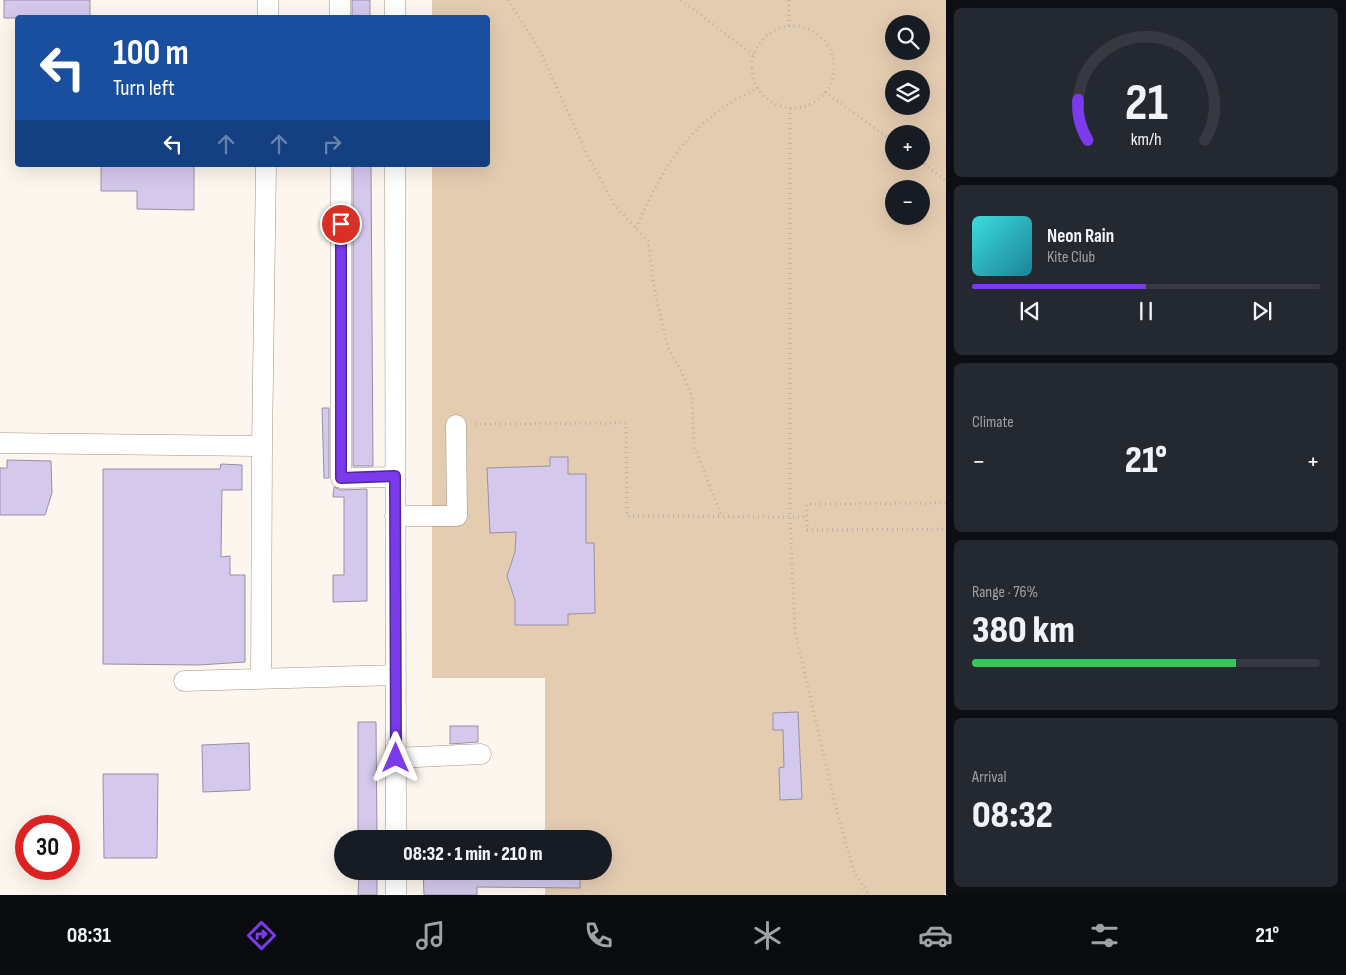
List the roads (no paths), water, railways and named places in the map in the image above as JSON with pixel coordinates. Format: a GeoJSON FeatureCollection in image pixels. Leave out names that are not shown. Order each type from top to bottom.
{"type":"FeatureCollection","features":[{"type":"Feature","properties":{"kind":"street"},"geometry":{"type":"LineString","coordinates":[[268,0],[268,15]]}},
{"type":"Feature","properties":{"kind":"street"},"geometry":{"type":"LineString","coordinates":[[340,0],[340,15]]}},
{"type":"Feature","properties":{"kind":"street"},"geometry":{"type":"LineString","coordinates":[[395,0],[395,15]]}},
{"type":"Feature","properties":{"kind":"street"},"geometry":{"type":"LineString","coordinates":[[261,678],[266,167]]}},
{"type":"Feature","properties":{"kind":"street"},"geometry":{"type":"LineString","coordinates":[[341,167],[341,478],[395,476]]}},
{"type":"Feature","properties":{"kind":"street"},"geometry":{"type":"LineString","coordinates":[[395,167],[396,830]]}},
{"type":"Feature","properties":{"kind":"street"},"geometry":{"type":"LineString","coordinates":[[395,516],[457,516],[456,425]]}},
{"type":"Feature","properties":{"kind":"street"},"geometry":{"type":"LineString","coordinates":[[0,443],[262,446]]}},
{"type":"Feature","properties":{"kind":"street"},"geometry":{"type":"LineString","coordinates":[[184,681],[396,675]]}},
{"type":"Feature","properties":{"kind":"street"},"geometry":{"type":"LineString","coordinates":[[396,758],[481,754]]}},
{"type":"Feature","properties":{"kind":"street"},"geometry":{"type":"LineString","coordinates":[[396,880],[396,895]]}}]}
